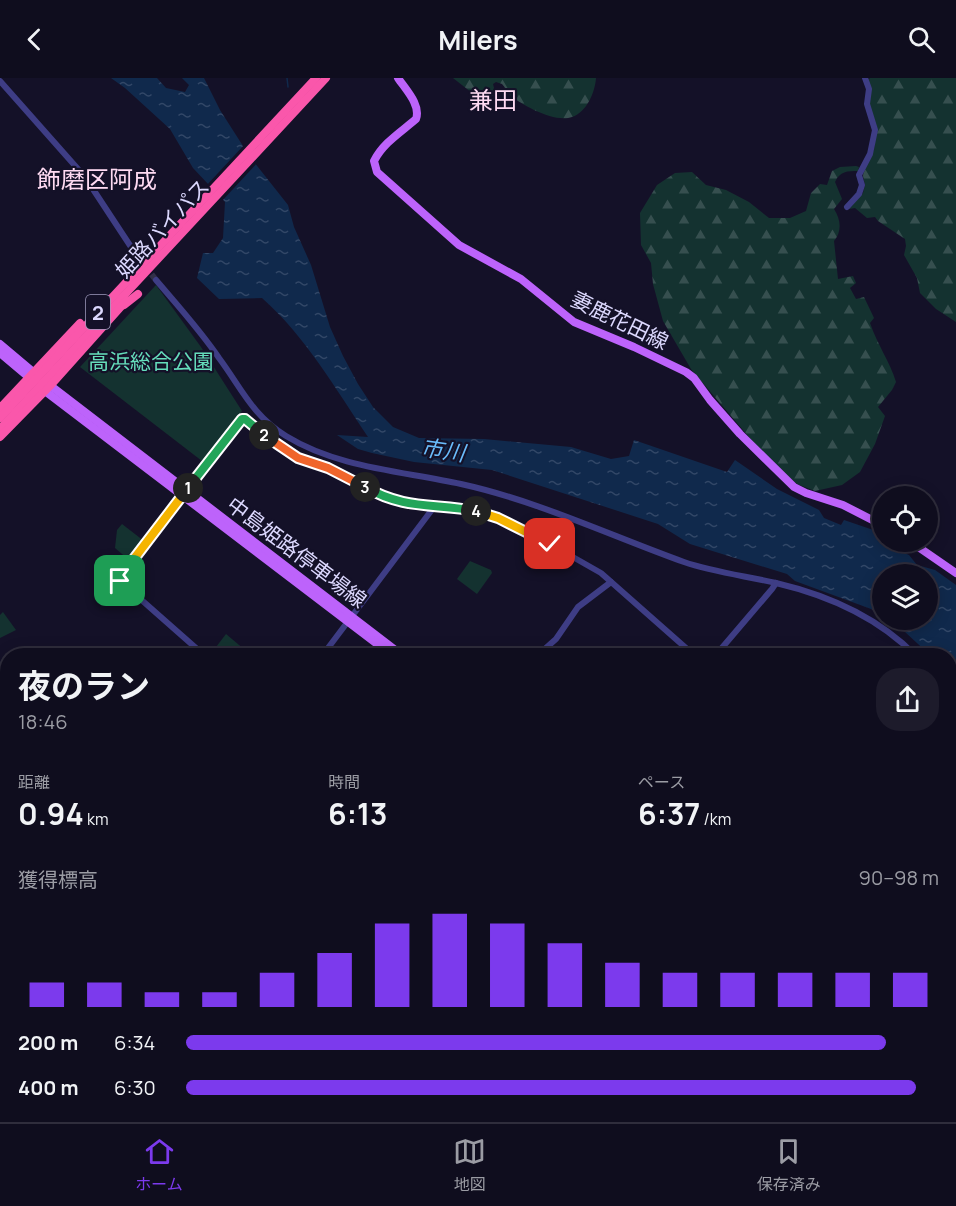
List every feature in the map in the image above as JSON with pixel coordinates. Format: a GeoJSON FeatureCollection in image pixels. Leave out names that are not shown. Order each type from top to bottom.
{"type":"FeatureCollection","features":[{"type":"Feature","properties":{"kind":"highway","name":"姫路バイパス"},"geometry":{"type":"LineString","coordinates":[[0,418],[46,373],[155,256],[197,206],[262,141],[316,78]]}},
{"type":"Feature","properties":{"kind":"highway","name":"姫路バイパス"},"geometry":{"type":"LineString","coordinates":[[286,115],[326,78]]}},
{"type":"Feature","properties":{"kind":"highway","name":"姫路バイパス"},"geometry":{"type":"LineString","coordinates":[[155,256],[178,238],[253,150]]}},
{"type":"Feature","properties":{"kind":"highway"},"geometry":{"type":"LineString","coordinates":[[0,437],[118,310],[155,256]]}},
{"type":"Feature","properties":{"kind":"highway"},"geometry":{"type":"LineString","coordinates":[[0,408],[31,375],[155,256]]}},
{"type":"Feature","properties":{"kind":"highway"},"geometry":{"type":"LineString","coordinates":[[118,310],[138,294]]}},
{"type":"Feature","properties":{"kind":"highway","name":"姫路バイパス"},"geometry":{"type":"LineString","coordinates":[[0,429],[46,373]]}},
{"type":"Feature","properties":{"kind":"main road","name":"妻鹿花田線"},"geometry":{"type":"LineString","coordinates":[[398,78],[415,104],[418,111],[417,116],[377,155],[374,161],[377,172],[459,245],[521,279],[574,322],[634,346],[694,378],[740,434],[794,487],[843,505],[872,520]]}},
{"type":"Feature","properties":{"kind":"main road","name":"中島姫路停車場線"},"geometry":{"type":"LineString","coordinates":[[0,344],[31,375]]}},
{"type":"Feature","properties":{"kind":"main road","name":"中島姫路停車場線"},"geometry":{"type":"LineString","coordinates":[[0,353],[392,648]]}},
{"type":"Feature","properties":{"kind":"main road"},"geometry":{"type":"LineString","coordinates":[[926,552],[956,573]]}},
{"type":"Feature","properties":{"kind":"main road","name":"中島姫路停車場線"},"geometry":{"type":"LineString","coordinates":[[349,618],[384,648]]}},
{"type":"Feature","properties":{"kind":"street"},"geometry":{"type":"LineString","coordinates":[[848,207],[859,194],[862,185],[859,175],[870,154],[875,130],[867,104],[869,89],[865,78]]}},
{"type":"Feature","properties":{"kind":"street"},"geometry":{"type":"LineString","coordinates":[[0,81],[85,177],[135,253]]}},
{"type":"Feature","properties":{"kind":"street"},"geometry":{"type":"LineString","coordinates":[[156,280],[220,358],[249,404],[266,422],[302,445],[327,456],[377,469],[460,484],[514,498],[685,562],[805,592],[862,616],[897,638],[908,648]]}},
{"type":"Feature","properties":{"kind":"street"},"geometry":{"type":"LineString","coordinates":[[196,648],[120,581],[130,564],[239,422],[245,419],[283,450],[298,458],[328,468],[380,496],[405,504],[475,511],[498,518],[580,560],[611,582],[686,648]]}},
{"type":"Feature","properties":{"kind":"street"},"geometry":{"type":"LineString","coordinates":[[328,648],[434,507]]}},
{"type":"Feature","properties":{"kind":"street"},"geometry":{"type":"LineString","coordinates":[[546,648],[556,639],[578,608],[611,582]]}},
{"type":"Feature","properties":{"kind":"street"},"geometry":{"type":"LineString","coordinates":[[722,648],[776,583]]}},
{"type":"Feature","properties":{"kind":"green space"},"geometry":{"type":"Polygon","coordinates":[[[453,78],[596,78],[592,95],[582,111],[572,117],[557,118],[523,104],[510,95],[502,84],[496,82],[493,84],[496,96],[476,96],[453,78]]]}},
{"type":"Feature","properties":{"kind":"green space"},"geometry":{"type":"Polygon","coordinates":[[[870,78],[956,78],[956,322],[936,309],[920,293],[917,278],[904,255],[905,239],[875,217],[867,218],[855,208],[849,209],[863,193],[864,168],[874,150],[875,141],[869,104],[868,80],[870,78]]]}},
{"type":"Feature","properties":{"kind":"green space"},"geometry":{"type":"Polygon","coordinates":[[[840,167],[859,167],[858,171],[844,172],[835,182],[842,199],[834,209],[840,225],[834,241],[838,279],[853,276],[856,283],[850,288],[856,299],[864,297],[874,318],[870,323],[873,331],[896,382],[878,407],[885,416],[875,444],[860,472],[842,485],[815,491],[797,484],[765,456],[691,369],[663,321],[653,284],[651,263],[641,245],[640,213],[657,185],[675,173],[692,172],[706,185],[726,190],[749,202],[769,218],[790,218],[806,211],[811,193],[820,184],[827,185],[832,171],[840,167]]]}},
{"type":"Feature","properties":{"kind":"green space","name":"高浜総合公園"},"geometry":{"type":"Polygon","coordinates":[[[156,285],[201,347],[242,411],[202,461],[80,367],[156,285]]]}},
{"type":"Feature","properties":{"kind":"green space"},"geometry":{"type":"Polygon","coordinates":[[[122,524],[144,541],[129,560],[115,548],[117,530],[122,524]]]}},
{"type":"Feature","properties":{"kind":"green space"},"geometry":{"type":"Polygon","coordinates":[[[470,561],[491,570],[492,573],[477,594],[457,579],[470,561]]]}},
{"type":"Feature","properties":{"kind":"green space"},"geometry":{"type":"Polygon","coordinates":[[[3,612],[16,630],[0,638],[0,615],[3,612]]]}},
{"type":"Feature","properties":{"kind":"green space"},"geometry":{"type":"Polygon","coordinates":[[[226,634],[243,648],[215,648],[226,634]]]}},
{"type":"Feature","properties":{"kind":"water","name":"市川"},"geometry":{"type":"Polygon","coordinates":[[[111,78],[157,78],[166,88],[185,92],[189,85],[182,78],[204,78],[220,110],[250,157],[288,205],[294,227],[311,265],[330,327],[343,356],[373,407],[393,427],[419,438],[484,439],[571,447],[611,459],[629,456],[634,440],[727,472],[735,460],[777,489],[819,510],[824,518],[841,525],[844,520],[872,530],[872,552],[902,552],[909,555],[916,564],[872,564],[872,609],[795,581],[787,574],[690,544],[658,524],[492,470],[414,462],[358,449],[337,435],[368,437],[306,346],[278,313],[262,298],[219,299],[197,278],[203,253],[213,253],[223,238],[225,202],[193,168],[170,129],[111,78]]]}},
{"type":"Feature","properties":{"kind":"water"},"geometry":{"type":"Polygon","coordinates":[[[938,572],[956,585],[956,648],[922,648],[903,630],[938,630],[938,572]]]}},
{"type":"Feature","properties":{"kind":"pier"},"geometry":{"type":"Polygon","coordinates":[[[245,144],[258,162],[221,202],[206,186],[245,144]]]}},
{"type":"Feature","properties":{"kind":"waterway"},"geometry":{"type":"LineString","coordinates":[[287,78],[288,87]]}},
{"type":"Feature","properties":{"kind":"tunnel"},"geometry":{"type":"LineString","coordinates":[[135,253],[156,280]]}},
{"type":"Feature","properties":{"kind":"district","name":"兼田"},"geometry":{"type":"Point","coordinates":[493,99]}},
{"type":"Feature","properties":{"kind":"district","name":"飾磨区阿成"},"geometry":{"type":"Point","coordinates":[97,178]}},
{"type":"Feature","properties":{"kind":"route"},"geometry":{"type":"LineString","coordinates":[[120,581],[130,564],[242,419],[245,419],[283,450],[298,458],[328,468],[380,496],[405,504],[465,509],[487,514],[550,544]]}}]}
